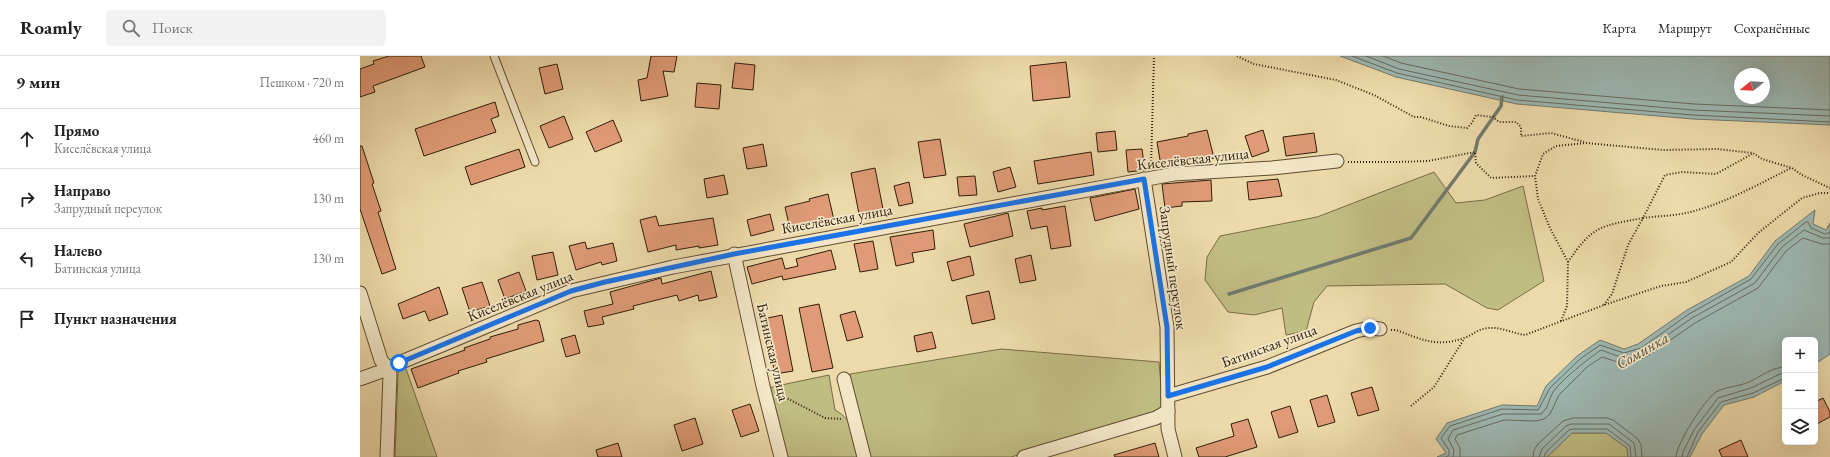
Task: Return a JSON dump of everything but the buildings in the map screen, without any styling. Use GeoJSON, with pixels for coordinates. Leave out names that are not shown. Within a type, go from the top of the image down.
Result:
{"type":"FeatureCollection","features":[{"type":"Feature","properties":{"kind":"street","name":"Киселёвская улица"},"geometry":{"type":"LineString","coordinates":[[360,379],[388,369],[399,363],[571,291],[605,282],[734,254],[1147,176],[1272,168],[1337,161]]}},
{"type":"Feature","properties":{"kind":"street","name":"Запрудный переулок"},"geometry":{"type":"LineString","coordinates":[[1147,176],[1167,327],[1168,429],[1175,457]]}},
{"type":"Feature","properties":{"kind":"street","name":"Батинская улица"},"geometry":{"type":"LineString","coordinates":[[734,254],[763,386],[781,457]]}},
{"type":"Feature","properties":{"kind":"street"},"geometry":{"type":"LineString","coordinates":[[360,293],[381,360],[388,369],[390,375],[388,457]]}},
{"type":"Feature","properties":{"kind":"street","name":"Батинская улица"},"geometry":{"type":"LineString","coordinates":[[1168,396],[1267,367],[1356,331],[1370,328],[1380,329]]}},
{"type":"Feature","properties":{"kind":"street"},"geometry":{"type":"LineString","coordinates":[[844,379],[853,419],[864,457]]}},
{"type":"Feature","properties":{"kind":"street"},"geometry":{"type":"LineString","coordinates":[[1024,457],[1156,418],[1168,411]]}},
{"type":"Feature","properties":{"kind":"lane"},"geometry":{"type":"LineString","coordinates":[[494,56],[535,162]]}},
{"type":"Feature","properties":{"kind":"path"},"geometry":{"type":"LineString","coordinates":[[1147,176],[1154,56]]}},
{"type":"Feature","properties":{"kind":"path"},"geometry":{"type":"LineString","coordinates":[[1238,56],[1254,64],[1336,80],[1374,95],[1414,117],[1421,117],[1449,126],[1467,128],[1472,123],[1476,115],[1493,117],[1498,122],[1516,122],[1521,127],[1521,136],[1551,134],[1586,143],[1663,150],[1717,149],[1752,153],[1762,159],[1792,168],[1802,175],[1830,188]]}},
{"type":"Feature","properties":{"kind":"path"},"geometry":{"type":"LineString","coordinates":[[1568,262],[1550,228],[1538,199],[1535,176],[1543,154],[1556,146],[1586,143]]}},
{"type":"Feature","properties":{"kind":"path"},"geometry":{"type":"LineString","coordinates":[[1337,161],[1428,161],[1475,152],[1476,163],[1491,178],[1535,176]]}},
{"type":"Feature","properties":{"kind":"path"},"geometry":{"type":"LineString","coordinates":[[1604,305],[1612,294],[1628,245],[1665,175],[1682,172],[1716,174],[1752,153]]}},
{"type":"Feature","properties":{"kind":"path"},"geometry":{"type":"LineString","coordinates":[[1561,321],[1566,306],[1568,262],[1578,246],[1590,233],[1606,225],[1643,218],[1686,213],[1719,202],[1792,168]]}},
{"type":"Feature","properties":{"kind":"path"},"geometry":{"type":"LineString","coordinates":[[1380,329],[1396,330],[1428,342],[1442,344],[1464,338],[1484,329],[1503,328],[1512,333],[1525,335],[1604,305],[1661,286],[1686,282],[1731,262],[1758,233],[1802,198],[1820,193],[1830,193]]}},
{"type":"Feature","properties":{"kind":"path"},"geometry":{"type":"LineString","coordinates":[[1411,406],[1434,387],[1464,338]]}},
{"type":"Feature","properties":{"kind":"path"},"geometry":{"type":"LineString","coordinates":[[763,386],[824,418],[853,419]]}},
{"type":"Feature","properties":{"kind":"shaded area"},"geometry":{"type":"Polygon","coordinates":[[[1434,172],[1456,203],[1485,200],[1523,186],[1544,281],[1498,310],[1487,308],[1445,284],[1327,286],[1314,302],[1306,331],[1286,335],[1282,308],[1254,315],[1228,312],[1205,280],[1207,257],[1220,236],[1317,217],[1434,172]]]}},
{"type":"Feature","properties":{"kind":"shaded area"},"geometry":{"type":"Polygon","coordinates":[[[1001,349],[1159,362],[1163,410],[1155,416],[1011,457],[867,457],[855,411],[850,374],[1001,349]]]}},
{"type":"Feature","properties":{"kind":"shaded area"},"geometry":{"type":"Polygon","coordinates":[[[405,366],[437,457],[395,457],[398,373],[405,366]]]}},
{"type":"Feature","properties":{"kind":"shaded area"},"geometry":{"type":"Polygon","coordinates":[[[829,375],[835,410],[842,414],[850,424],[861,457],[783,457],[767,392],[772,387],[829,375]]]}},
{"type":"Feature","properties":{"kind":"shaded area"},"geometry":{"type":"Polygon","coordinates":[[[1572,433],[1606,433],[1627,448],[1628,457],[1547,457],[1572,433]]]}},
{"type":"Feature","properties":{"kind":"water"},"geometry":{"type":"Polygon","coordinates":[[[1340,56],[1830,56],[1830,125],[1693,119],[1517,104],[1396,77],[1340,56]]]}},
{"type":"Feature","properties":{"kind":"water","name":"Соминка"},"geometry":{"type":"Polygon","coordinates":[[[1815,210],[1813,224],[1826,230],[1830,223],[1830,354],[1818,362],[1818,337],[1782,337],[1782,383],[1754,397],[1724,405],[1702,434],[1690,457],[1628,457],[1627,448],[1606,433],[1572,433],[1547,457],[1437,457],[1446,453],[1436,439],[1447,423],[1502,405],[1537,406],[1546,386],[1577,356],[1600,340],[1624,349],[1638,344],[1687,310],[1749,276],[1775,241],[1815,210]]]}},
{"type":"Feature","properties":{"kind":"waterway"},"geometry":{"type":"LineString","coordinates":[[1229,294],[1411,238],[1475,152],[1478,139],[1501,106],[1502,97]]}},
{"type":"Feature","properties":{"kind":"route"},"geometry":{"type":"LineString","coordinates":[[399,363],[571,291],[605,282],[734,254],[1144,179],[1167,327],[1168,396],[1267,367],[1356,331],[1370,328]]}}]}
